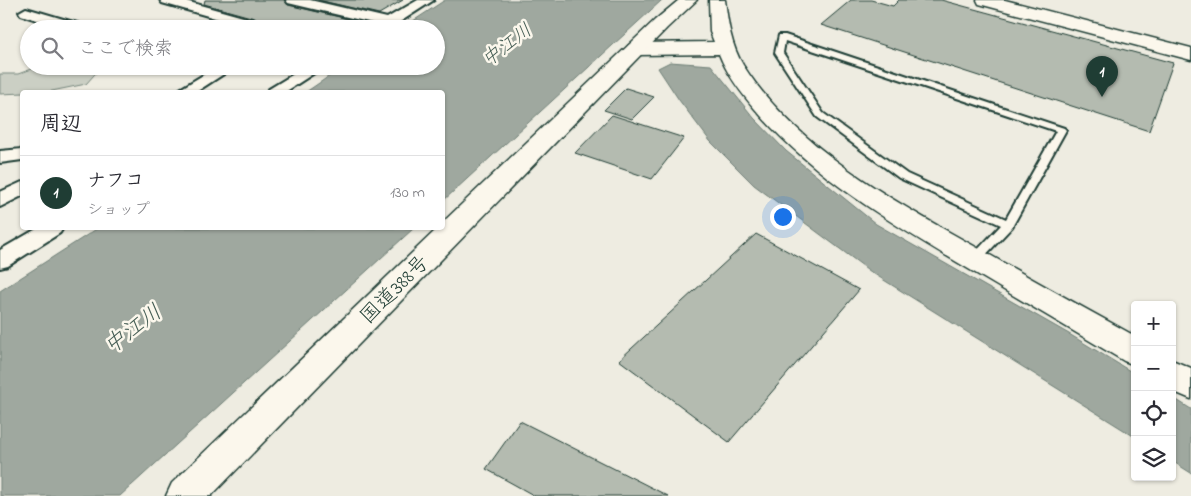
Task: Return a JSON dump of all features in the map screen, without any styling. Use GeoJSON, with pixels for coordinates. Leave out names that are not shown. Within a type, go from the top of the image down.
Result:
{"type":"FeatureCollection","features":[{"type":"Feature","properties":{"kind":"main road","name":"国道388号"},"geometry":{"type":"LineString","coordinates":[[185,496],[636,49],[689,0]]}},
{"type":"Feature","properties":{"kind":"main road"},"geometry":{"type":"LineString","coordinates":[[717,0],[718,28],[741,78],[765,108],[817,157],[875,200],[1131,350]]}},
{"type":"Feature","properties":{"kind":"main road"},"geometry":{"type":"LineString","coordinates":[[985,0],[1191,54]]}},
{"type":"Feature","properties":{"kind":"main road"},"geometry":{"type":"LineString","coordinates":[[636,49],[726,48]]}},
{"type":"Feature","properties":{"kind":"main road"},"geometry":{"type":"LineString","coordinates":[[1176,376],[1191,385]]}},
{"type":"Feature","properties":{"kind":"street"},"geometry":{"type":"LineString","coordinates":[[167,0],[237,20]]}},
{"type":"Feature","properties":{"kind":"street"},"geometry":{"type":"LineString","coordinates":[[293,0],[363,20]]}},
{"type":"Feature","properties":{"kind":"street"},"geometry":{"type":"LineString","coordinates":[[394,20],[426,0]]}},
{"type":"Feature","properties":{"kind":"street"},"geometry":{"type":"LineString","coordinates":[[26,12],[52,20]]}},
{"type":"Feature","properties":{"kind":"street"},"geometry":{"type":"LineString","coordinates":[[189,90],[214,75]]}},
{"type":"Feature","properties":{"kind":"street"},"geometry":{"type":"LineString","coordinates":[[278,90],[303,75]]}},
{"type":"Feature","properties":{"kind":"street"},"geometry":{"type":"LineString","coordinates":[[0,157],[20,155]]}},
{"type":"Feature","properties":{"kind":"street"},"geometry":{"type":"LineString","coordinates":[[0,200],[20,189]]}},
{"type":"Feature","properties":{"kind":"street"},"geometry":{"type":"LineString","coordinates":[[0,260],[50,230]]}},
{"type":"Feature","properties":{"kind":"lane"},"geometry":{"type":"LineString","coordinates":[[975,258],[1008,224],[1060,130],[782,37],[779,53],[820,115],[903,176],[1008,224]]}},
{"type":"Feature","properties":{"kind":"shaded area"},"geometry":{"type":"Polygon","coordinates":[[[0,74],[94,75],[86,84],[57,90],[20,90],[20,93],[0,94],[0,74]]]}},
{"type":"Feature","properties":{"kind":"water","name":"中江川"},"geometry":{"type":"Polygon","coordinates":[[[445,0],[662,0],[445,199],[445,90],[309,90],[331,75],[445,75],[445,20],[415,20],[445,0]]]}},
{"type":"Feature","properties":{"kind":"water"},"geometry":{"type":"Polygon","coordinates":[[[670,62],[711,65],[754,118],[786,151],[876,224],[1131,372],[1131,434],[871,272],[754,185],[710,141],[658,68],[670,62]]]}},
{"type":"Feature","properties":{"kind":"water","name":"中江川"},"geometry":{"type":"Polygon","coordinates":[[[95,230],[412,230],[120,496],[0,496],[0,291],[95,230]]]}},
{"type":"Feature","properties":{"kind":"water"},"geometry":{"type":"Polygon","coordinates":[[[1176,400],[1191,409],[1191,473],[1176,464],[1176,400]]]}},
{"type":"Feature","properties":{"kind":"building"},"geometry":{"type":"Polygon","coordinates":[[[205,0],[284,0],[288,5],[352,20],[262,20],[204,4],[205,0]]]}},
{"type":"Feature","properties":{"kind":"building"},"geometry":{"type":"Polygon","coordinates":[[[318,0],[403,0],[379,14],[318,0]]]}},
{"type":"Feature","properties":{"kind":"building"},"geometry":{"type":"Polygon","coordinates":[[[851,0],[871,0],[893,6],[899,0],[941,0],[1173,63],[1149,131],[821,25],[851,0]]]}},
{"type":"Feature","properties":{"kind":"building"},"geometry":{"type":"Polygon","coordinates":[[[626,88],[654,97],[632,119],[604,110],[626,88]]]}},
{"type":"Feature","properties":{"kind":"building"},"geometry":{"type":"Polygon","coordinates":[[[612,115],[684,138],[652,179],[575,153],[612,115]]]}},
{"type":"Feature","properties":{"kind":"building"},"geometry":{"type":"Polygon","coordinates":[[[756,234],[859,290],[729,442],[619,360],[756,234]]]}},
{"type":"Feature","properties":{"kind":"building"},"geometry":{"type":"Polygon","coordinates":[[[520,421],[668,496],[535,496],[486,469],[520,421]]]}},
{"type":"Feature","properties":{"kind":"place","name":"ナフコ"},"geometry":{"type":"Point","coordinates":[1102,97]}}]}
